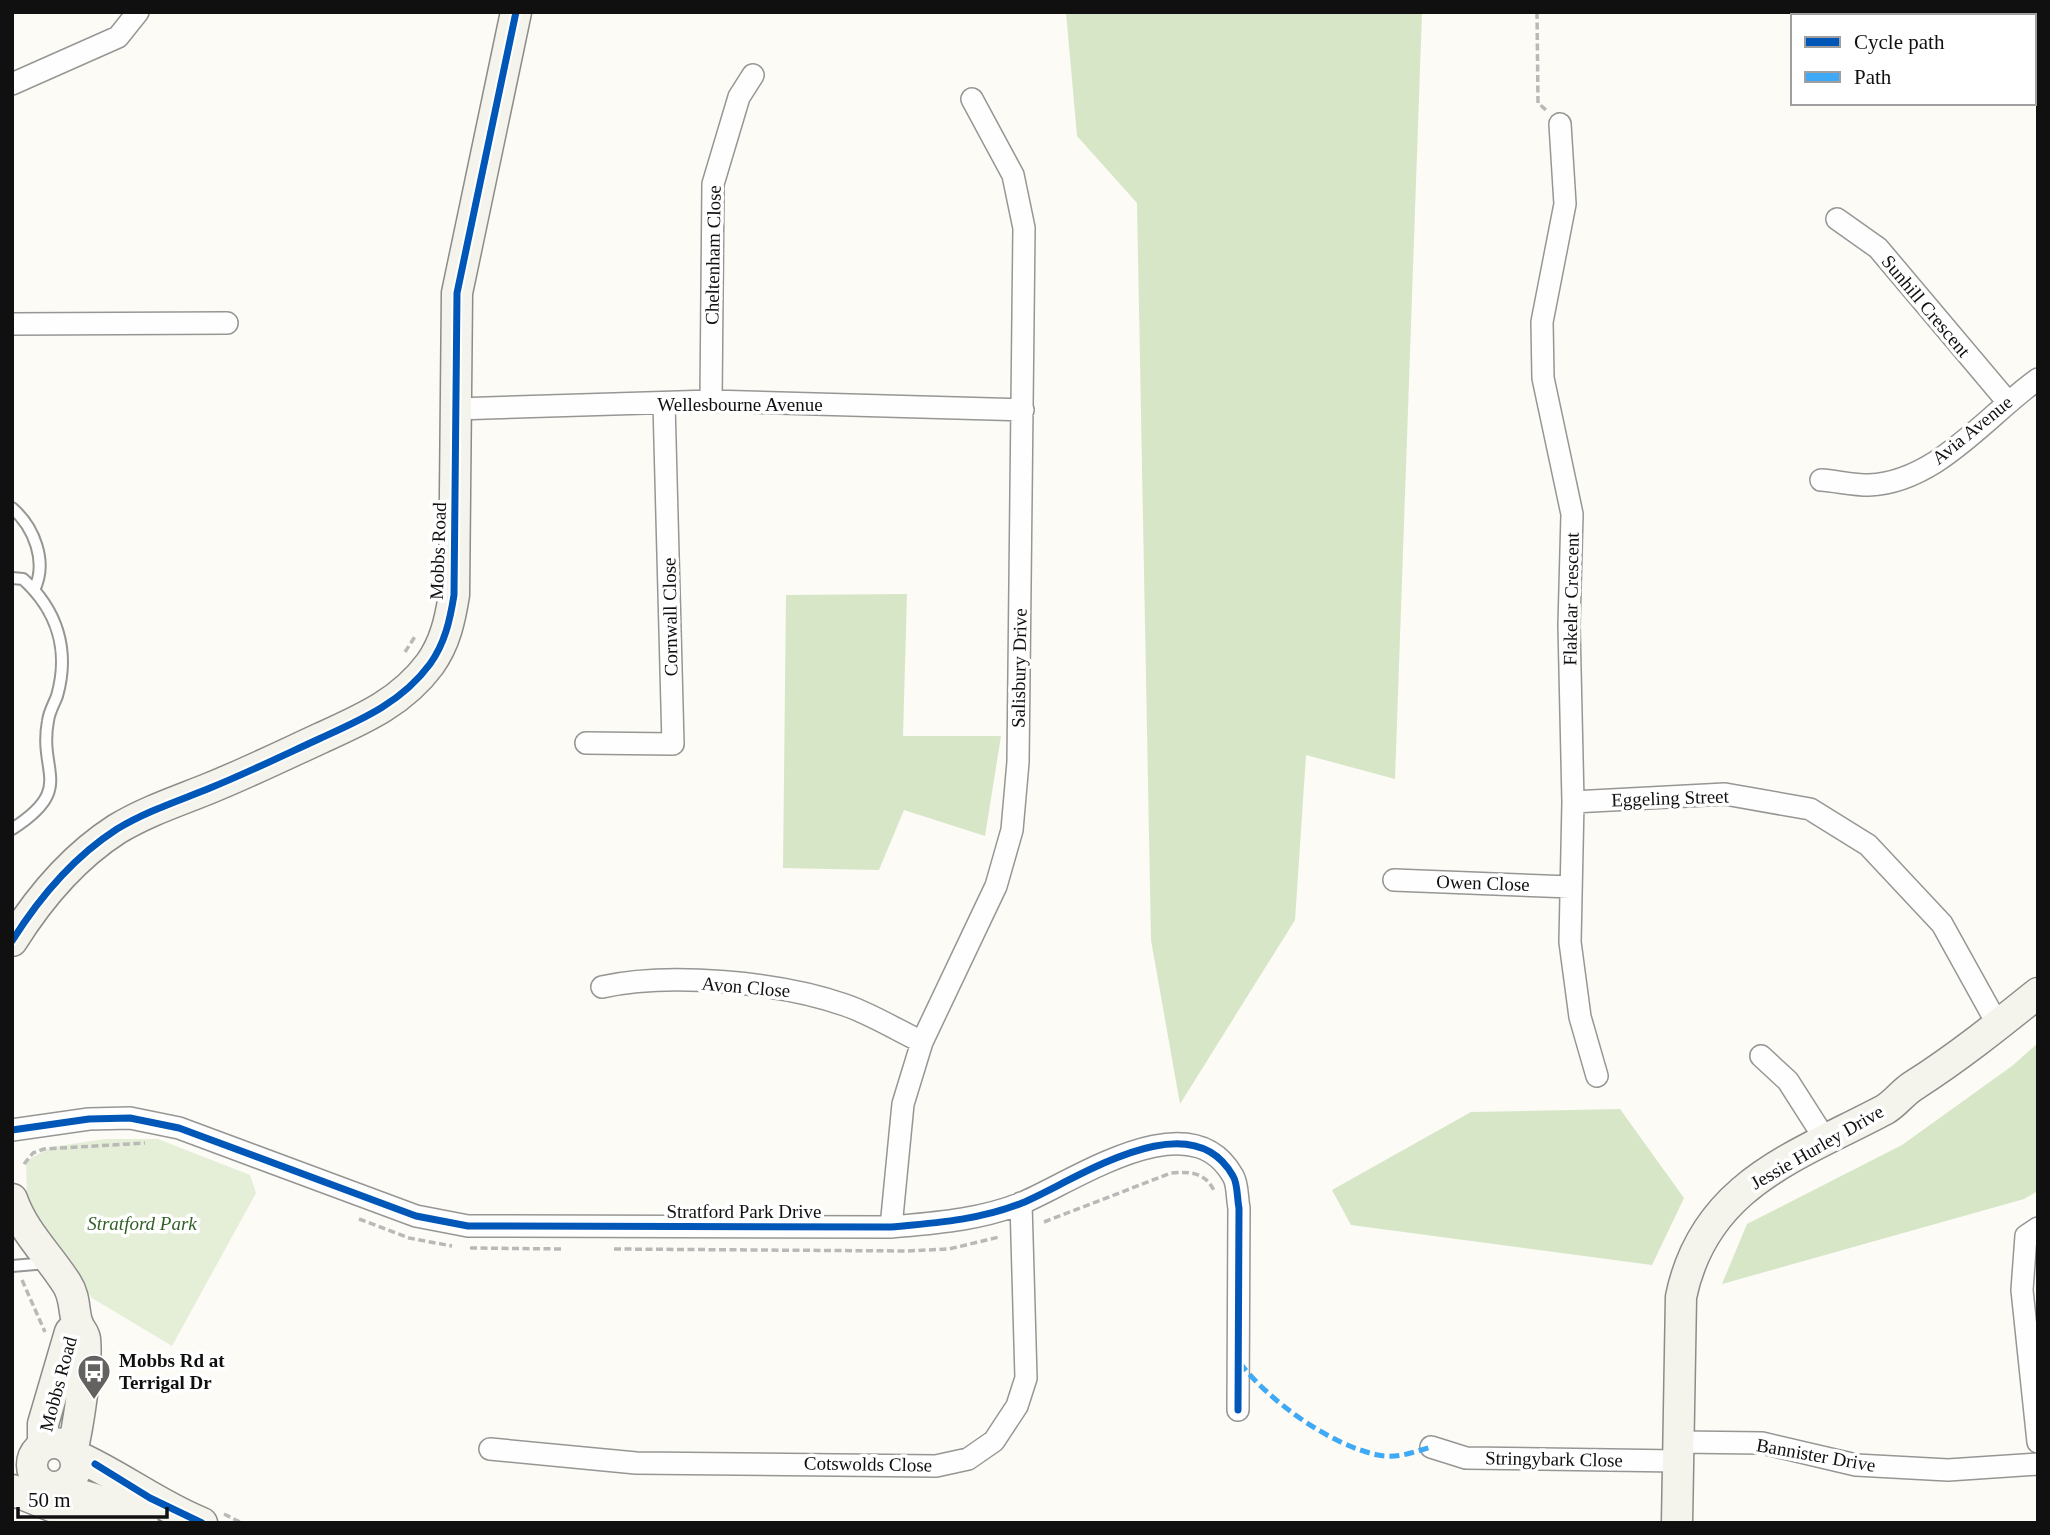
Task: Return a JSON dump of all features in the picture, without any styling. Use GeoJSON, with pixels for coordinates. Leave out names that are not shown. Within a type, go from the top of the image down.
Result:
{"type":"FeatureCollection","features":[{"type":"Feature","properties":{"kind":"street"},"geometry":{"type":"LineString","coordinates":[[12,84],[118,37],[138,12]]}},
{"type":"Feature","properties":{"kind":"street","name":"Mobbs Road"},"geometry":{"type":"LineString","coordinates":[[12,941],[44,896],[69,869],[116,830],[178,799],[208,789],[364,718],[394,701],[415,682],[442,643],[454,594],[456,312],[460,273],[516,12]]}},
{"type":"Feature","properties":{"kind":"street","name":"Cheltenham Close"},"geometry":{"type":"LineString","coordinates":[[711,401],[713,184],[739,97],[753,75]]}},
{"type":"Feature","properties":{"kind":"street","name":"Salisbury Drive"},"geometry":{"type":"LineString","coordinates":[[891,1227],[903,1104],[922,1042],[996,886],[1012,830],[1018,762],[1024,228],[1013,175],[972,99]]}},
{"type":"Feature","properties":{"kind":"street","name":"Flakelar Crescent"},"geometry":{"type":"LineString","coordinates":[[1560,124],[1564,204],[1542,323],[1543,377],[1572,514],[1569,625],[1573,802],[1570,942],[1578,1005],[1597,1076]]}},
{"type":"Feature","properties":{"kind":"street","name":"Sunhill Crescent"},"geometry":{"type":"LineString","coordinates":[[1837,219],[1878,248],[2007,401]]}},
{"type":"Feature","properties":{"kind":"street"},"geometry":{"type":"LineString","coordinates":[[12,324],[228,323]]}},
{"type":"Feature","properties":{"kind":"street","name":"Avia Avenue"},"geometry":{"type":"LineString","coordinates":[[1821,480],[1868,485],[1909,477],[1957,445],[2007,401],[2038,379]]}},
{"type":"Feature","properties":{"kind":"street","name":"Wellesbourne Avenue"},"geometry":{"type":"LineString","coordinates":[[456,409],[711,401],[1023,410]]}},
{"type":"Feature","properties":{"kind":"street","name":"Cornwall Close"},"geometry":{"type":"LineString","coordinates":[[586,743],[673,744],[664,403]]}},
{"type":"Feature","properties":{"kind":"street","name":"Eggeling Street"},"geometry":{"type":"LineString","coordinates":[[1573,802],[1725,794],[1810,809],[1868,845],[1942,924],[1998,1025]]}},
{"type":"Feature","properties":{"kind":"street","name":"Owen Close"},"geometry":{"type":"LineString","coordinates":[[1394,880],[1571,887]]}},
{"type":"Feature","properties":{"kind":"street","name":"Avon Close"},"geometry":{"type":"LineString","coordinates":[[602,987],[628,981],[773,987],[848,1006],[922,1042]]}},
{"type":"Feature","properties":{"kind":"street","name":"Jessie Hurley Drive"},"geometry":{"type":"LineString","coordinates":[[1677,1523],[1681,1297],[1698,1244],[1725,1206],[1757,1178],[1825,1139],[1885,1110],[2038,993]]}},
{"type":"Feature","properties":{"kind":"street"},"geometry":{"type":"LineString","coordinates":[[1761,1056],[1788,1081],[1825,1139]]}},
{"type":"Feature","properties":{"kind":"street","name":"Stratford Park Drive"},"geometry":{"type":"LineString","coordinates":[[12,1130],[89,1119],[130,1118],[179,1128],[416,1216],[468,1226],[891,1227],[957,1221],[1021,1203],[1111,1158],[1166,1145],[1191,1146],[1215,1155],[1234,1177],[1237,1198],[1238,1410]]}},
{"type":"Feature","properties":{"kind":"street","name":"Cotswolds Close"},"geometry":{"type":"LineString","coordinates":[[490,1449],[636,1463],[936,1466],[968,1459],[994,1441],[1017,1406],[1026,1378],[1021,1203]]}},
{"type":"Feature","properties":{"kind":"street","name":"Mobbs Road"},"geometry":{"type":"LineString","coordinates":[[14,1210],[74,1297],[78,1324],[85,1341],[80,1450],[76,1467],[71,1479],[29,1484],[32,1446],[43,1424],[70,1332],[78,1324]]}},
{"type":"Feature","properties":{"kind":"street"},"geometry":{"type":"LineString","coordinates":[[2038,1228],[2026,1236],[2022,1290],[2038,1442]]}},
{"type":"Feature","properties":{"kind":"street"},"geometry":{"type":"LineString","coordinates":[[32,1446],[59,1443],[80,1450],[150,1498],[202,1523]]}},
{"type":"Feature","properties":{"kind":"street","name":"Bannister Drive"},"geometry":{"type":"LineString","coordinates":[[1678,1452],[1762,1443],[1856,1465],[1948,1470],[2038,1464]]}},
{"type":"Feature","properties":{"kind":"street","name":"Stringybark Close"},"geometry":{"type":"LineString","coordinates":[[1431,1447],[1466,1458],[1678,1452]]}},
{"type":"Feature","properties":{"kind":"street"},"geometry":{"type":"LineString","coordinates":[[29,1484],[93,1523]]}},
{"type":"Feature","properties":{"kind":"street"},"geometry":{"type":"LineString","coordinates":[[29,1484],[94,1499],[143,1523]]}},
{"type":"Feature","properties":{"kind":"lane"},"geometry":{"type":"LineString","coordinates":[[12,508],[31,530],[38,553],[41,569],[34,590]]}},
{"type":"Feature","properties":{"kind":"lane"},"geometry":{"type":"LineString","coordinates":[[12,578],[23,579],[55,621],[62,664],[57,695],[47,721],[50,786],[36,811],[12,829]]}},
{"type":"Feature","properties":{"kind":"lane"},"geometry":{"type":"LineString","coordinates":[[12,1266],[49,1262]]}},
{"type":"Feature","properties":{"kind":"path"},"geometry":{"type":"LineString","coordinates":[[1537,12],[1538,103],[1560,124]]}},
{"type":"Feature","properties":{"kind":"path"},"geometry":{"type":"LineString","coordinates":[[398,661],[419,629]]}},
{"type":"Feature","properties":{"kind":"path"},"geometry":{"type":"LineString","coordinates":[[1044,1222],[1171,1173],[1189,1172],[1203,1176],[1213,1187],[1218,1203],[1237,1198]]}},
{"type":"Feature","properties":{"kind":"green space"},"geometry":{"type":"Polygon","coordinates":[[[1066,12],[1422,12],[1395,779],[1306,755],[1295,920],[1180,1104],[1151,940],[1137,203],[1077,136],[1066,12]]]}},
{"type":"Feature","properties":{"kind":"green space"},"geometry":{"type":"Polygon","coordinates":[[[907,594],[903,736],[1001,736],[985,836],[904,810],[879,870],[783,868],[786,595],[907,594]]]}},
{"type":"Feature","properties":{"kind":"green space"},"geometry":{"type":"Polygon","coordinates":[[[2038,1043],[2038,1191],[2024,1199],[1722,1284],[1747,1224],[1902,1145],[2012,1066],[2038,1043]]]}},
{"type":"Feature","properties":{"kind":"green space"},"geometry":{"type":"Polygon","coordinates":[[[1620,1109],[1684,1198],[1652,1265],[1351,1225],[1332,1190],[1471,1112],[1620,1109]]]}},
{"type":"Feature","properties":{"kind":"green space","name":"Stratford Park"},"geometry":{"type":"Polygon","coordinates":[[[105,1139],[158,1139],[250,1175],[256,1193],[172,1346],[92,1298],[27,1201],[26,1161],[51,1147],[105,1139]]]}},
{"type":"Feature","properties":{"kind":"marked path"},"geometry":{"type":"LineString","coordinates":[[1240,1363],[1284,1406],[1340,1442],[1385,1456],[1431,1447]]}},
{"type":"Feature","properties":{"kind":"cycle path"},"geometry":{"type":"LineString","coordinates":[[12,941],[34,909],[72,865],[117,829],[367,716],[407,689],[430,664],[440,648],[454,595],[457,293],[516,12]]}},
{"type":"Feature","properties":{"kind":"cycle path"},"geometry":{"type":"LineString","coordinates":[[12,1130],[89,1119],[130,1118],[179,1128],[416,1216],[468,1226],[891,1227],[941,1222],[1006,1209],[1131,1152],[1161,1145],[1189,1145],[1214,1154],[1233,1176],[1237,1187],[1238,1410]]}},
{"type":"Feature","properties":{"kind":"cycle path"},"geometry":{"type":"LineString","coordinates":[[95,1464],[150,1498],[202,1523]]}},
{"type":"Feature","properties":{"kind":"place","name":"Mobbs Rd at Terrigal Dr"},"geometry":{"type":"Point","coordinates":[94,1401]}}]}
